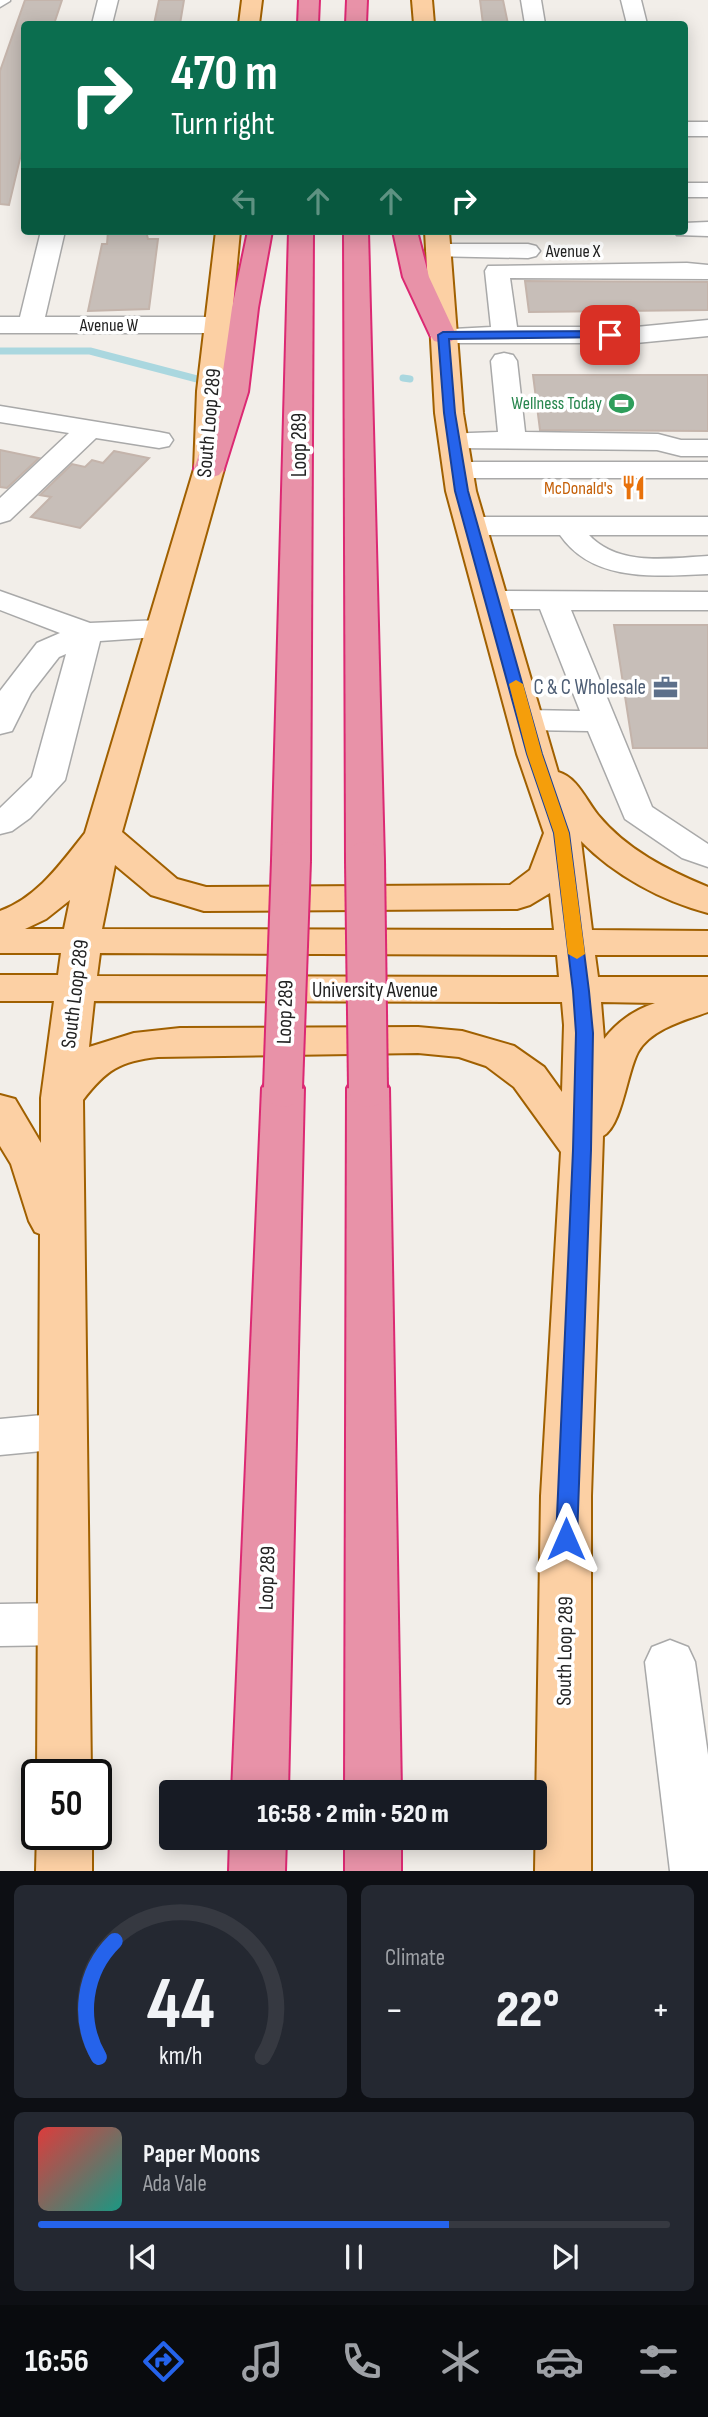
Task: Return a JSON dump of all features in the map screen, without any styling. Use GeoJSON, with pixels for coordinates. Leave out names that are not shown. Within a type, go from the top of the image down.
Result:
{"type":"FeatureCollection","features":[{"type":"Feature","properties":{"kind":"highway"},"geometry":{"type":"LineString","coordinates":[[308,21],[309,0]]}},
{"type":"Feature","properties":{"kind":"highway"},"geometry":{"type":"LineString","coordinates":[[356,21],[357,0]]}},
{"type":"Feature","properties":{"kind":"highway"},"geometry":{"type":"LineString","coordinates":[[209,469],[234,392],[245,308],[259,235]]}},
{"type":"Feature","properties":{"kind":"highway","name":"Loop 289"},"geometry":{"type":"LineString","coordinates":[[260,1780],[291,861],[299,498],[301,235]]}},
{"type":"Feature","properties":{"kind":"highway"},"geometry":{"type":"LineString","coordinates":[[356,235],[368,1088],[373,1780]]}},
{"type":"Feature","properties":{"kind":"highway"},"geometry":{"type":"LineString","coordinates":[[257,1871],[258,1850]]}},
{"type":"Feature","properties":{"kind":"highway"},"geometry":{"type":"LineString","coordinates":[[373,1850],[373,1871]]}},
{"type":"Feature","properties":{"kind":"main road"},"geometry":{"type":"LineString","coordinates":[[250,21],[252,0]]}},
{"type":"Feature","properties":{"kind":"main road"},"geometry":{"type":"LineString","coordinates":[[422,0],[424,21]]}},
{"type":"Feature","properties":{"kind":"main road","name":"South Loop 289"},"geometry":{"type":"LineString","coordinates":[[64,1759],[62,1098],[82,940],[103,834],[209,469],[211,391],[228,235]]}},
{"type":"Feature","properties":{"kind":"main road","name":"South Loop 289"},"geometry":{"type":"LineString","coordinates":[[426,238],[443,335],[456,455],[471,526],[531,737],[562,833],[581,991],[584,1033],[582,1150],[566,1496],[563,1871]]}},
{"type":"Feature","properties":{"kind":"main road"},"geometry":{"type":"LineString","coordinates":[[531,737],[600,839],[634,865],[674,887],[708,901]]}},
{"type":"Feature","properties":{"kind":"main road"},"geometry":{"type":"LineString","coordinates":[[0,924],[17,920],[40,908],[64,884],[103,834],[163,887],[204,899],[360,899],[517,897],[532,890],[548,876],[562,833]]}},
{"type":"Feature","properties":{"kind":"main road"},"geometry":{"type":"LineString","coordinates":[[0,941],[708,943]]}},
{"type":"Feature","properties":{"kind":"main road","name":"University Avenue"},"geometry":{"type":"LineString","coordinates":[[0,988],[708,990]]}},
{"type":"Feature","properties":{"kind":"main road"},"geometry":{"type":"LineString","coordinates":[[582,1150],[620,1046],[634,1031],[655,1017],[708,998]]}},
{"type":"Feature","properties":{"kind":"main road"},"geometry":{"type":"LineString","coordinates":[[62,1098],[92,1063],[118,1051],[145,1046],[194,1041],[418,1040],[463,1044],[500,1056],[529,1077],[582,1150]]}},
{"type":"Feature","properties":{"kind":"main road"},"geometry":{"type":"LineString","coordinates":[[0,1109],[32,1164],[62,1252]]}},
{"type":"Feature","properties":{"kind":"main road"},"geometry":{"type":"LineString","coordinates":[[64,1850],[64,1871]]}},
{"type":"Feature","properties":{"kind":"street"},"geometry":{"type":"LineString","coordinates":[[103,21],[108,0]]}},
{"type":"Feature","properties":{"kind":"street"},"geometry":{"type":"LineString","coordinates":[[531,0],[535,21]]}},
{"type":"Feature","properties":{"kind":"street"},"geometry":{"type":"LineString","coordinates":[[631,0],[636,21]]}},
{"type":"Feature","properties":{"kind":"street"},"geometry":{"type":"LineString","coordinates":[[688,129],[708,129]]}},
{"type":"Feature","properties":{"kind":"street"},"geometry":{"type":"LineString","coordinates":[[688,175],[708,175]]}},
{"type":"Feature","properties":{"kind":"street"},"geometry":{"type":"LineString","coordinates":[[688,190],[708,190]]}},
{"type":"Feature","properties":{"kind":"street"},"geometry":{"type":"LineString","coordinates":[[426,238],[506,251],[692,251],[708,229]]}},
{"type":"Feature","properties":{"kind":"street"},"geometry":{"type":"LineString","coordinates":[[31,324],[52,235]]}},
{"type":"Feature","properties":{"kind":"street"},"geometry":{"type":"LineString","coordinates":[[506,251],[497,271],[512,440]]}},
{"type":"Feature","properties":{"kind":"street","name":"Avenue W"},"geometry":{"type":"LineString","coordinates":[[0,325],[218,325]]}},
{"type":"Feature","properties":{"kind":"street"},"geometry":{"type":"LineString","coordinates":[[443,335],[505,348],[708,328]]}},
{"type":"Feature","properties":{"kind":"street"},"geometry":{"type":"LineString","coordinates":[[0,414],[159,440]]}},
{"type":"Feature","properties":{"kind":"street"},"geometry":{"type":"LineString","coordinates":[[0,514],[91,428]]}},
{"type":"Feature","properties":{"kind":"street"},"geometry":{"type":"LineString","coordinates":[[456,455],[512,440],[658,442],[681,448],[708,448]]}},
{"type":"Feature","properties":{"kind":"street"},"geometry":{"type":"LineString","coordinates":[[456,455],[564,477],[708,479]]}},
{"type":"Feature","properties":{"kind":"street"},"geometry":{"type":"LineString","coordinates":[[536,471],[708,470]]}},
{"type":"Feature","properties":{"kind":"street"},"geometry":{"type":"LineString","coordinates":[[471,526],[695,527],[708,511]]}},
{"type":"Feature","properties":{"kind":"street"},"geometry":{"type":"LineString","coordinates":[[554,525],[584,547],[613,562],[656,567],[708,565]]}},
{"type":"Feature","properties":{"kind":"street"},"geometry":{"type":"LineString","coordinates":[[0,600],[88,632]]}},
{"type":"Feature","properties":{"kind":"street"},"geometry":{"type":"LineString","coordinates":[[492,600],[708,601]]}},
{"type":"Feature","properties":{"kind":"street"},"geometry":{"type":"LineString","coordinates":[[552,600],[637,812],[703,853]]}},
{"type":"Feature","properties":{"kind":"street"},"geometry":{"type":"LineString","coordinates":[[0,724],[16,691],[48,650],[88,632],[161,629]]}},
{"type":"Feature","properties":{"kind":"street"},"geometry":{"type":"LineString","coordinates":[[0,824],[18,811],[48,780],[88,632]]}},
{"type":"Feature","properties":{"kind":"street"},"geometry":{"type":"LineString","coordinates":[[531,737],[601,720]]}},
{"type":"Feature","properties":{"kind":"street"},"geometry":{"type":"LineString","coordinates":[[0,1437],[62,1431]]}},
{"type":"Feature","properties":{"kind":"street"},"geometry":{"type":"LineString","coordinates":[[0,1625],[63,1624]]}},
{"type":"Feature","properties":{"kind":"street"},"geometry":{"type":"LineString","coordinates":[[670,1662],[697,1871]]}},
{"type":"Feature","properties":{"kind":"lane"},"geometry":{"type":"LineString","coordinates":[[536,471],[554,525]]}},
{"type":"Feature","properties":{"kind":"building"},"geometry":{"type":"Polygon","coordinates":[[[25,0],[62,0],[55,21],[21,21],[21,155],[9,205],[0,204],[0,71],[25,0]]]}},
{"type":"Feature","properties":{"kind":"building"},"geometry":{"type":"Polygon","coordinates":[[[159,0],[184,0],[180,21],[155,21],[159,0]]]}},
{"type":"Feature","properties":{"kind":"building"},"geometry":{"type":"Polygon","coordinates":[[[480,0],[503,0],[507,21],[483,21],[480,0]]]}},
{"type":"Feature","properties":{"kind":"building"},"geometry":{"type":"Polygon","coordinates":[[[108,235],[147,235],[148,239],[158,239],[149,309],[88,311],[102,244],[107,244],[108,235]]]}},
{"type":"Feature","properties":{"kind":"building"},"geometry":{"type":"Polygon","coordinates":[[[525,281],[708,282],[708,310],[529,312],[525,281]]]}},
{"type":"Feature","properties":{"kind":"building","name":"Wellness Today"},"geometry":{"type":"Polygon","coordinates":[[[533,375],[708,375],[708,431],[540,430],[533,375]]]}},
{"type":"Feature","properties":{"kind":"building"},"geometry":{"type":"Polygon","coordinates":[[[0,450],[39,458],[7,488],[0,487],[0,450]]]}},
{"type":"Feature","properties":{"kind":"building"},"geometry":{"type":"Polygon","coordinates":[[[114,451],[149,458],[80,528],[31,517],[51,497],[40,495],[72,464],[85,467],[92,460],[103,463],[114,451]]]}},
{"type":"Feature","properties":{"kind":"building","name":"C & C Wholesale"},"geometry":{"type":"Polygon","coordinates":[[[614,625],[708,625],[708,748],[633,748],[614,625]]]}},
{"type":"Feature","properties":{"kind":"waterway"},"geometry":{"type":"LineString","coordinates":[[0,351],[90,351],[197,379]]}},
{"type":"Feature","properties":{"kind":"waterway"},"geometry":{"type":"LineString","coordinates":[[403,378],[410,379]]}},
{"type":"Feature","properties":{"kind":"slow traffic"},"geometry":{"type":"LineString","coordinates":[[516,684],[534,754],[562,833],[577,954]]}},
{"type":"Feature","properties":{"kind":"place","name":"Wellness Today"},"geometry":{"type":"Point","coordinates":[622,403]}},
{"type":"Feature","properties":{"kind":"place","name":"McDonald's"},"geometry":{"type":"Point","coordinates":[633,488]}},
{"type":"Feature","properties":{"kind":"place","name":"C & C Wholesale"},"geometry":{"type":"Point","coordinates":[666,687]}},
{"type":"Feature","properties":{"kind":"route"},"geometry":{"type":"LineString","coordinates":[[566,1539],[582,1150],[584,1033],[581,991],[562,833],[534,754],[527,720],[461,491],[449,413],[443,335],[610,335]]}}]}
